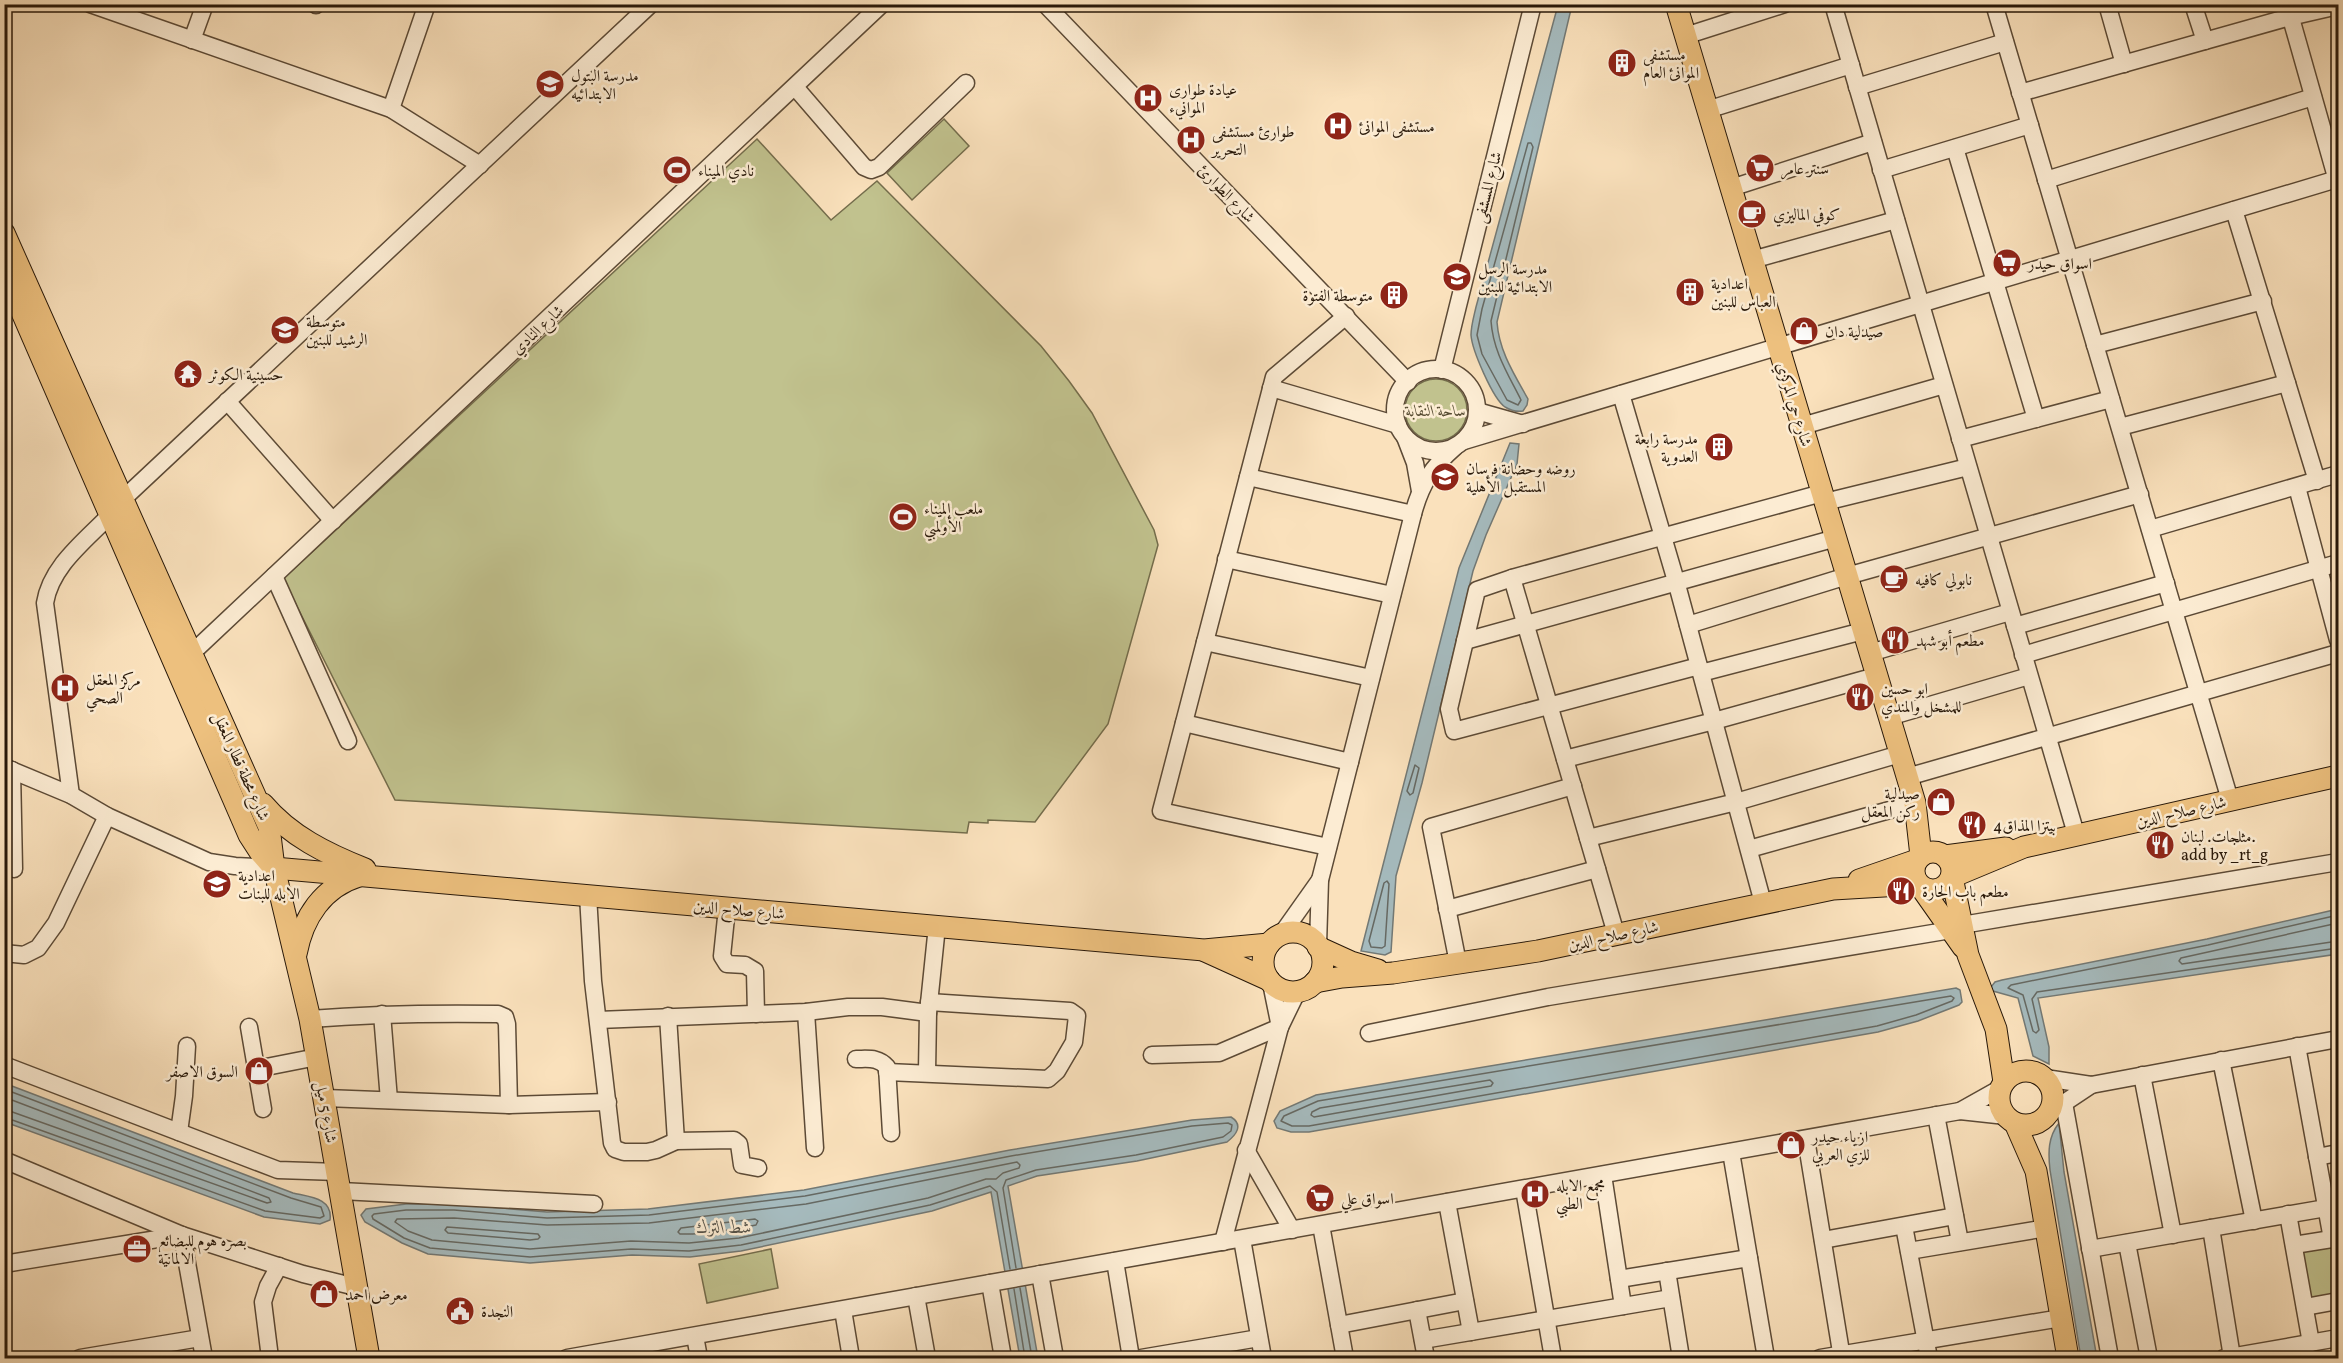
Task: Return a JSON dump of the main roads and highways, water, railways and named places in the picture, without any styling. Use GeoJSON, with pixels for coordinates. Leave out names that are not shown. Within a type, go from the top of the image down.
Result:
{"type":"FeatureCollection","features":[{"type":"Feature","properties":{"kind":"main road","name":"شارع حي المركزي"},"geometry":{"type":"LineString","coordinates":[[1676,4],[1930,856]]}},
{"type":"Feature","properties":{"kind":"main road","name":"شارع محطة قطار المعقل"},"geometry":{"type":"LineString","coordinates":[[4,233],[249,835],[273,868]]}},
{"type":"Feature","properties":{"kind":"main road","name":"شارع محطة قطار المعقل"},"geometry":{"type":"LineString","coordinates":[[4,271],[116,507],[192,653],[269,827],[273,868]]}},
{"type":"Feature","properties":{"kind":"main road","name":"شارع صلاح الدين"},"geometry":{"type":"LineString","coordinates":[[1306,987],[1342,977],[1393,973],[1538,951],[1877,880],[1930,856],[1975,858],[2338,776]]}},
{"type":"Feature","properties":{"kind":"main road"},"geometry":{"type":"LineString","coordinates":[[255,795],[279,821],[302,838],[337,857],[388,877]]}},
{"type":"Feature","properties":{"kind":"main road"},"geometry":{"type":"LineString","coordinates":[[1919,814],[1943,843],[1975,858],[1955,925]]}},
{"type":"Feature","properties":{"kind":"main road"},"geometry":{"type":"LineString","coordinates":[[1919,814],[1907,846],[1877,880],[1915,898],[1955,925]]}},
{"type":"Feature","properties":{"kind":"main road"},"geometry":{"type":"LineString","coordinates":[[1955,925],[1952,865],[1930,856],[1914,875],[1919,885],[1955,925],[1996,1029],[2002,1085],[2000,1103],[2011,1119],[2036,1171],[2068,1359]]}},
{"type":"Feature","properties":{"kind":"main road","name":"شارع صلاح الدين"},"geometry":{"type":"LineString","coordinates":[[1952,877],[1975,858]]}},
{"type":"Feature","properties":{"kind":"main road","name":"شارع صلاح الدين"},"geometry":{"type":"LineString","coordinates":[[273,868],[1204,950],[1275,939]]}},
{"type":"Feature","properties":{"kind":"main road","name":"شارع 5 ميل"},"geometry":{"type":"LineString","coordinates":[[273,868],[296,954],[310,1019],[369,1359]]}},
{"type":"Feature","properties":{"kind":"main road"},"geometry":{"type":"LineString","coordinates":[[296,954],[302,932],[318,903],[336,885],[362,875]]}},
{"type":"Feature","properties":{"kind":"main road"},"geometry":{"type":"LineString","coordinates":[[1919,885],[1930,891],[1941,889],[1952,877]]}},
{"type":"Feature","properties":{"kind":"main road","name":"شارع صلاح الدين"},"geometry":{"type":"LineString","coordinates":[[1877,880],[1919,885]]}},
{"type":"Feature","properties":{"kind":"main road"},"geometry":{"type":"LineString","coordinates":[[1291,932],[1301,933],[1318,946],[1323,964],[1306,987],[1279,988],[1270,981],[1263,962],[1275,939],[1291,932]]}},
{"type":"Feature","properties":{"kind":"main road","name":"شارع صلاح الدين"},"geometry":{"type":"LineString","coordinates":[[1318,946],[1358,964],[1393,973]]}},
{"type":"Feature","properties":{"kind":"main road","name":"شارع صلاح الدين"},"geometry":{"type":"LineString","coordinates":[[1204,950],[1270,981]]}},
{"type":"Feature","properties":{"kind":"main road"},"geometry":{"type":"LineString","coordinates":[[1996,1029],[2051,1086],[2053,1095],[2051,1112],[2036,1171]]}},
{"type":"Feature","properties":{"kind":"main road"},"geometry":{"type":"LineString","coordinates":[[2002,1085],[2014,1073],[2037,1074]]}},
{"type":"Feature","properties":{"kind":"main road"},"geometry":{"type":"LineString","coordinates":[[2011,1119],[2034,1124],[2051,1112]]}},
{"type":"Feature","properties":{"kind":"water"},"geometry":{"type":"Polygon","coordinates":[[[1558,5],[1572,5],[1497,322],[1504,353],[1528,399],[1523,411],[1518,411],[1505,407],[1489,385],[1472,342],[1471,332],[1558,5]]]}},
{"type":"Feature","properties":{"kind":"water"},"geometry":{"type":"Polygon","coordinates":[[[1510,443],[1519,444],[1517,464],[1473,571],[1422,783],[1396,876],[1391,952],[1385,955],[1361,951],[1459,568],[1510,443]]]}},
{"type":"Feature","properties":{"kind":"water"},"geometry":{"type":"Polygon","coordinates":[[[2338,909],[2338,954],[2038,998],[2049,1047],[2049,1064],[2033,1056],[2018,998],[1993,991],[1991,987],[1995,982],[2002,980],[2207,939],[2338,909]]]}},
{"type":"Feature","properties":{"kind":"water"},"geometry":{"type":"Polygon","coordinates":[[[1956,988],[1960,990],[1962,1002],[1959,1005],[1918,1021],[1878,1032],[1309,1132],[1291,1132],[1277,1128],[1274,1121],[1280,1111],[1316,1095],[1956,988]]]}},
{"type":"Feature","properties":{"kind":"water"},"geometry":{"type":"Polygon","coordinates":[[[4,1083],[293,1193],[319,1200],[328,1207],[330,1220],[320,1224],[264,1217],[5,1122],[4,1083]]]}},
{"type":"Feature","properties":{"kind":"water","name":"شط الترك"},"geometry":{"type":"Polygon","coordinates":[[[1231,1117],[1238,1127],[1236,1133],[1227,1142],[1137,1161],[1037,1176],[1008,1186],[1038,1358],[1020,1358],[991,1192],[932,1211],[741,1251],[690,1257],[632,1255],[530,1263],[428,1254],[402,1243],[365,1222],[361,1215],[366,1209],[406,1204],[454,1204],[547,1212],[648,1209],[804,1190],[1010,1150],[1192,1120],[1231,1117]]]}},
{"type":"Feature","properties":{"kind":"water"},"geometry":{"type":"Polygon","coordinates":[[[2059,1123],[2064,1172],[2097,1358],[2081,1358],[2050,1170],[2050,1145],[2059,1123]]]}},
{"type":"Feature","properties":{"kind":"place","name":"مستشفى الموانئ العام"},"geometry":{"type":"Point","coordinates":[1622,63]}},
{"type":"Feature","properties":{"kind":"place","name":"مدرسة البتول الابتدائيه"},"geometry":{"type":"Point","coordinates":[550,84]}},
{"type":"Feature","properties":{"kind":"place","name":"عيادة طوارى الموانيء"},"geometry":{"type":"Point","coordinates":[1148,98]}},
{"type":"Feature","properties":{"kind":"place","name":"مستشفى الموانئ"},"geometry":{"type":"Point","coordinates":[1338,126]}},
{"type":"Feature","properties":{"kind":"place","name":"طوارئ مستشفى التحرير"},"geometry":{"type":"Point","coordinates":[1191,140]}},
{"type":"Feature","properties":{"kind":"place","name":"سنتر عامر"},"geometry":{"type":"Point","coordinates":[1760,168]}},
{"type":"Feature","properties":{"kind":"place","name":"نادي الميناء"},"geometry":{"type":"Point","coordinates":[677,170]}},
{"type":"Feature","properties":{"kind":"place","name":"كوفي الماليزي"},"geometry":{"type":"Point","coordinates":[1752,214]}},
{"type":"Feature","properties":{"kind":"place","name":"اسواق حيدر"},"geometry":{"type":"Point","coordinates":[2007,263]}},
{"type":"Feature","properties":{"kind":"place","name":"مدرسة الرسل الابتدائية للبنين"},"geometry":{"type":"Point","coordinates":[1457,277]}},
{"type":"Feature","properties":{"kind":"place","name":"اعدادية العباس للبنين"},"geometry":{"type":"Point","coordinates":[1690,292]}},
{"type":"Feature","properties":{"kind":"place","name":"متوسطة الفتوة"},"geometry":{"type":"Point","coordinates":[1394,295]}},
{"type":"Feature","properties":{"kind":"place","name":"متوسطة الرشيد للبنين"},"geometry":{"type":"Point","coordinates":[285,330]}},
{"type":"Feature","properties":{"kind":"place","name":"صيدلية دان"},"geometry":{"type":"Point","coordinates":[1804,331]}},
{"type":"Feature","properties":{"kind":"place","name":"حسينية الكوثر"},"geometry":{"type":"Point","coordinates":[188,374]}},
{"type":"Feature","properties":{"kind":"place","name":"مدرسة رابعة العدوية"},"geometry":{"type":"Point","coordinates":[1719,447]}},
{"type":"Feature","properties":{"kind":"place","name":"روضه وحضانة فرسان المستقبل الأهلية"},"geometry":{"type":"Point","coordinates":[1445,477]}},
{"type":"Feature","properties":{"kind":"place","name":"ملعب الميناء الأولمبي"},"geometry":{"type":"Point","coordinates":[903,517]}},
{"type":"Feature","properties":{"kind":"place","name":"نابولي كافيه"},"geometry":{"type":"Point","coordinates":[1894,579]}},
{"type":"Feature","properties":{"kind":"place","name":"مطعم أبو شهد"},"geometry":{"type":"Point","coordinates":[1895,640]}},
{"type":"Feature","properties":{"kind":"place","name":"مركز المعقل الصحي"},"geometry":{"type":"Point","coordinates":[65,688]}},
{"type":"Feature","properties":{"kind":"place","name":"ابو حسين للمشخل والمندي"},"geometry":{"type":"Point","coordinates":[1860,697]}},
{"type":"Feature","properties":{"kind":"place","name":"صيدلية ركن المعقل"},"geometry":{"type":"Point","coordinates":[1941,802]}},
{"type":"Feature","properties":{"kind":"place","name":"بيتزا المذاق4"},"geometry":{"type":"Point","coordinates":[1972,825]}},
{"type":"Feature","properties":{"kind":"place","name":"مثلجات. لبنان. add by _rt_g"},"geometry":{"type":"Point","coordinates":[2160,845]}},
{"type":"Feature","properties":{"kind":"place","name":"اعدادية الابله للبنات"},"geometry":{"type":"Point","coordinates":[217,884]}},
{"type":"Feature","properties":{"kind":"place","name":"مطعم باب الحارة"},"geometry":{"type":"Point","coordinates":[1901,891]}},
{"type":"Feature","properties":{"kind":"place","name":"السوق الاصفر"},"geometry":{"type":"Point","coordinates":[259,1071]}},
{"type":"Feature","properties":{"kind":"place","name":"ازياء حيدر للزي العربي"},"geometry":{"type":"Point","coordinates":[1791,1145]}},
{"type":"Feature","properties":{"kind":"place","name":"مجمع الابله الطبي"},"geometry":{"type":"Point","coordinates":[1535,1194]}},
{"type":"Feature","properties":{"kind":"place","name":"اسواق علي"},"geometry":{"type":"Point","coordinates":[1320,1198]}},
{"type":"Feature","properties":{"kind":"place","name":"بصره هوم للبضائع الالمانية"},"geometry":{"type":"Point","coordinates":[137,1249]}},
{"type":"Feature","properties":{"kind":"place","name":"معرض احمد"},"geometry":{"type":"Point","coordinates":[324,1294]}},
{"type":"Feature","properties":{"kind":"place","name":"النجدة"},"geometry":{"type":"Point","coordinates":[460,1311]}},
{"type":"Feature","properties":{"kind":"park label","name":"ساحة النقابة"},"geometry":{"type":"Point","coordinates":[1436,410]}}]}
